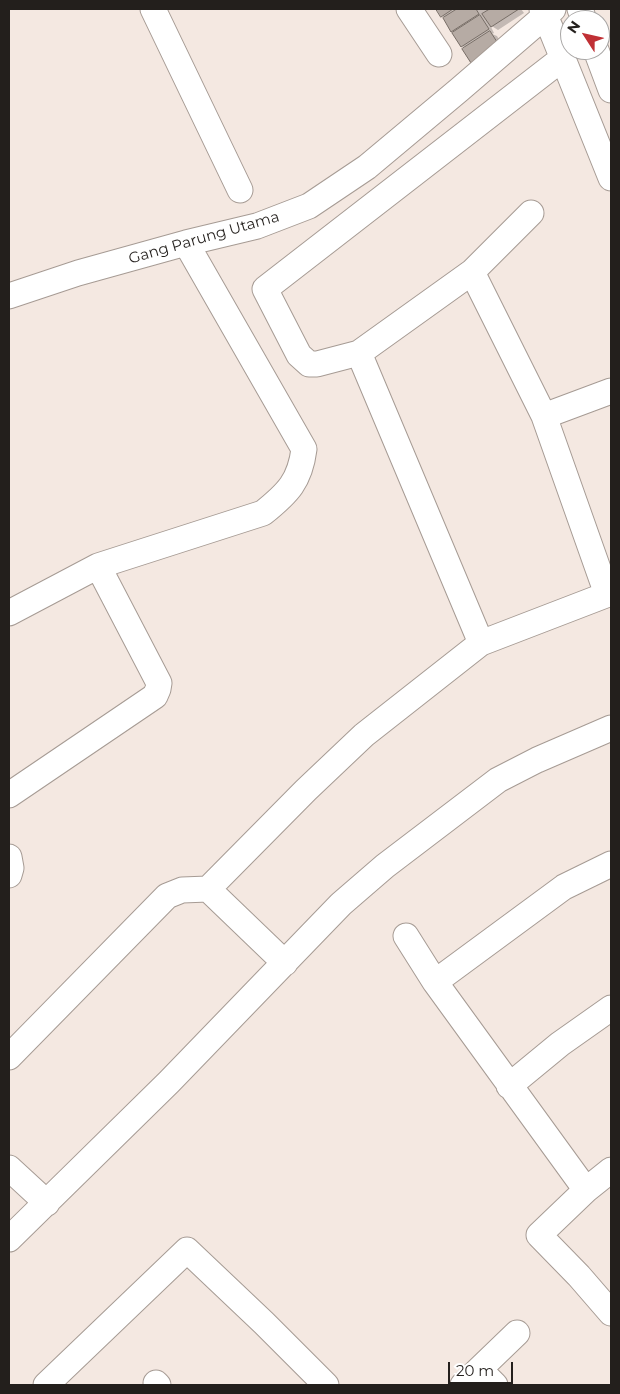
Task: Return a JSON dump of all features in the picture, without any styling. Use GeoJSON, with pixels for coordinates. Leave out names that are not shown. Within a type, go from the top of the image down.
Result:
{"type":"FeatureCollection","features":[{"type":"Feature","properties":{"kind":"street"},"geometry":{"type":"LineString","coordinates":[[152,9],[240,190]]}},
{"type":"Feature","properties":{"kind":"street"},"geometry":{"type":"LineString","coordinates":[[409,9],[440,54]]}},
{"type":"Feature","properties":{"kind":"street"},"geometry":{"type":"LineString","coordinates":[[547,11],[560,49]]}},
{"type":"Feature","properties":{"kind":"street","name":"Gang Parung Utama"},"geometry":{"type":"LineString","coordinates":[[9,296],[78,273],[186,243],[257,226],[309,206],[367,167],[547,11]]}},
{"type":"Feature","properties":{"kind":"street"},"geometry":{"type":"LineString","coordinates":[[531,213],[472,272],[359,353],[317,364],[309,364],[304,361],[299,355],[265,289],[560,60]]}},
{"type":"Feature","properties":{"kind":"street"},"geometry":{"type":"LineString","coordinates":[[564,60],[611,178]]}},
{"type":"Feature","properties":{"kind":"street"},"geometry":{"type":"LineString","coordinates":[[600,60],[611,90]]}},
{"type":"Feature","properties":{"kind":"street"},"geometry":{"type":"LineString","coordinates":[[9,613],[98,566],[263,513],[283,497],[294,483],[302,466],[304,449],[186,243]]}},
{"type":"Feature","properties":{"kind":"street"},"geometry":{"type":"LineString","coordinates":[[9,1057],[167,896],[182,890],[208,889],[306,790],[364,735],[481,642],[609,594],[544,416],[472,272]]}},
{"type":"Feature","properties":{"kind":"street"},"geometry":{"type":"LineString","coordinates":[[359,353],[481,642]]}},
{"type":"Feature","properties":{"kind":"street"},"geometry":{"type":"LineString","coordinates":[[544,416],[611,391]]}},
{"type":"Feature","properties":{"kind":"street"},"geometry":{"type":"LineString","coordinates":[[9,795],[155,696],[158,689],[158,683],[98,566]]}},
{"type":"Feature","properties":{"kind":"street"},"geometry":{"type":"LineString","coordinates":[[9,1240],[169,1082],[341,904],[378,872],[498,780],[536,760],[611,728]]}},
{"type":"Feature","properties":{"kind":"street"},"geometry":{"type":"LineString","coordinates":[[9,857],[11,868],[9,875]]}},
{"type":"Feature","properties":{"kind":"street"},"geometry":{"type":"LineString","coordinates":[[435,982],[564,887],[611,864]]}},
{"type":"Feature","properties":{"kind":"street"},"geometry":{"type":"LineString","coordinates":[[208,889],[284,963]]}},
{"type":"Feature","properties":{"kind":"street"},"geometry":{"type":"LineString","coordinates":[[406,936],[435,982],[586,1190]]}},
{"type":"Feature","properties":{"kind":"street"},"geometry":{"type":"LineString","coordinates":[[509,1086],[560,1044],[611,1008]]}},
{"type":"Feature","properties":{"kind":"street"},"geometry":{"type":"LineString","coordinates":[[9,1168],[47,1203]]}},
{"type":"Feature","properties":{"kind":"street"},"geometry":{"type":"LineString","coordinates":[[611,1170],[586,1190],[539,1235],[611,1313]]}},
{"type":"Feature","properties":{"kind":"street"},"geometry":{"type":"LineString","coordinates":[[46,1385],[187,1250],[326,1385]]}},
{"type":"Feature","properties":{"kind":"street"},"geometry":{"type":"LineString","coordinates":[[479,1380],[518,1332]]}},
{"type":"Feature","properties":{"kind":"building"},"geometry":{"type":"Polygon","coordinates":[[[436,9],[453,9],[441,17],[436,9]]]}},
{"type":"Feature","properties":{"kind":"building"},"geometry":{"type":"Polygon","coordinates":[[[457,9],[476,9],[479,14],[451,32],[443,18],[457,9]]]}},
{"type":"Feature","properties":{"kind":"building"},"geometry":{"type":"Polygon","coordinates":[[[490,9],[519,9],[491,27],[482,14],[490,9]]]}},
{"type":"Feature","properties":{"kind":"building"},"geometry":{"type":"Polygon","coordinates":[[[480,15],[489,29],[461,47],[452,33],[480,15]]]}},
{"type":"Feature","properties":{"kind":"building"},"geometry":{"type":"Polygon","coordinates":[[[490,31],[499,45],[471,63],[462,49],[490,31]]]}}]}
